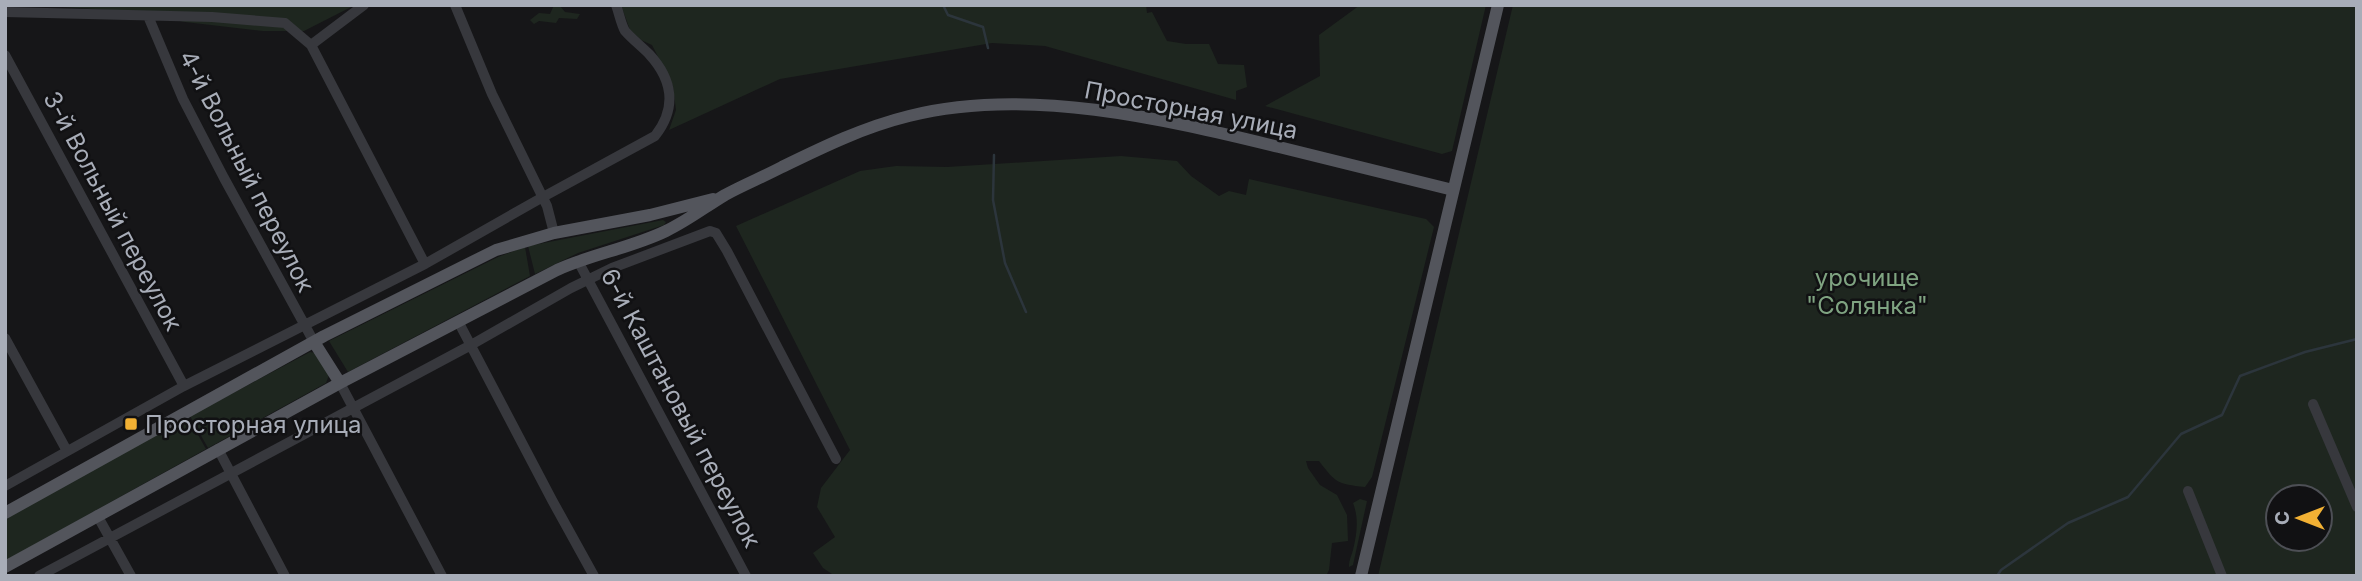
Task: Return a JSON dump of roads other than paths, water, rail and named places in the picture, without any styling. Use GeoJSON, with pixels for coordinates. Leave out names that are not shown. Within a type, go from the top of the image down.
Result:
{"type":"FeatureCollection","features":[{"type":"Feature","properties":{"kind":"main road"},"geometry":{"type":"LineString","coordinates":[[1358,575],[1498,5]]}},
{"type":"Feature","properties":{"kind":"main road","name":"Просторная улица"},"geometry":{"type":"LineString","coordinates":[[5,568],[340,383],[534,282],[578,261],[639,242],[675,227],[724,196],[849,135],[880,124],[941,110],[1030,105],[1069,107],[1163,121],[1453,190]]}},
{"type":"Feature","properties":{"kind":"main road","name":"Просторная улица"},"geometry":{"type":"LineString","coordinates":[[5,513],[314,342],[496,250],[554,233],[668,211],[724,196]]}},
{"type":"Feature","properties":{"kind":"main road"},"geometry":{"type":"LineString","coordinates":[[668,211],[678,216],[675,227]]}},
{"type":"Feature","properties":{"kind":"main road"},"geometry":{"type":"LineString","coordinates":[[314,342],[340,383]]}},
{"type":"Feature","properties":{"kind":"street"},"geometry":{"type":"LineString","coordinates":[[311,45],[364,5]]}},
{"type":"Feature","properties":{"kind":"street"},"geometry":{"type":"LineString","coordinates":[[455,5],[492,94],[543,197],[554,233]]}},
{"type":"Feature","properties":{"kind":"street"},"geometry":{"type":"LineString","coordinates":[[5,486],[184,386],[425,264],[655,136],[667,122],[671,102],[668,87],[650,56],[624,29],[616,5]]}},
{"type":"Feature","properties":{"kind":"street"},"geometry":{"type":"LineString","coordinates":[[5,12],[212,17],[285,23],[311,45],[425,264]]}},
{"type":"Feature","properties":{"kind":"street","name":"4-й Вольный переулок"},"geometry":{"type":"LineString","coordinates":[[148,16],[183,99],[314,342]]}},
{"type":"Feature","properties":{"kind":"street","name":"3-й Вольный переулок"},"geometry":{"type":"LineString","coordinates":[[5,55],[184,386]]}},
{"type":"Feature","properties":{"kind":"street"},"geometry":{"type":"LineString","coordinates":[[39,576],[471,345],[588,279],[710,231],[716,233],[836,459]]}},
{"type":"Feature","properties":{"kind":"street","name":"6-й Каштановый переулок"},"geometry":{"type":"LineString","coordinates":[[578,261],[746,576]]}},
{"type":"Feature","properties":{"kind":"street"},"geometry":{"type":"LineString","coordinates":[[459,323],[594,576]]}},
{"type":"Feature","properties":{"kind":"street"},"geometry":{"type":"LineString","coordinates":[[5,338],[67,451]]}},
{"type":"Feature","properties":{"kind":"street"},"geometry":{"type":"LineString","coordinates":[[340,383],[442,576]]}},
{"type":"Feature","properties":{"kind":"street"},"geometry":{"type":"LineString","coordinates":[[2313,404],[2357,507]]}},
{"type":"Feature","properties":{"kind":"street"},"geometry":{"type":"LineString","coordinates":[[218,449],[285,576]]}},
{"type":"Feature","properties":{"kind":"street"},"geometry":{"type":"LineString","coordinates":[[2188,491],[2222,576]]}},
{"type":"Feature","properties":{"kind":"street"},"geometry":{"type":"LineString","coordinates":[[97,515],[131,576]]}},
{"type":"Feature","properties":{"kind":"waterway"},"geometry":{"type":"LineString","coordinates":[[943,5],[948,15],[983,27],[988,48]]}},
{"type":"Feature","properties":{"kind":"waterway"},"geometry":{"type":"LineString","coordinates":[[994,155],[993,200],[1005,263],[1026,312]]}},
{"type":"Feature","properties":{"kind":"waterway"},"geometry":{"type":"LineString","coordinates":[[1997,576],[2001,570],[2068,523],[2128,497],[2181,434],[2222,415],[2240,376],[2305,352],[2357,339]]}},
{"type":"Feature","properties":{"kind":"place","name":"Просторная улица"},"geometry":{"type":"Point","coordinates":[131,424]}},
{"type":"Feature","properties":{"kind":"park label","name":"урочище \"Солянка\""},"geometry":{"type":"Point","coordinates":[1867,291]}}]}
